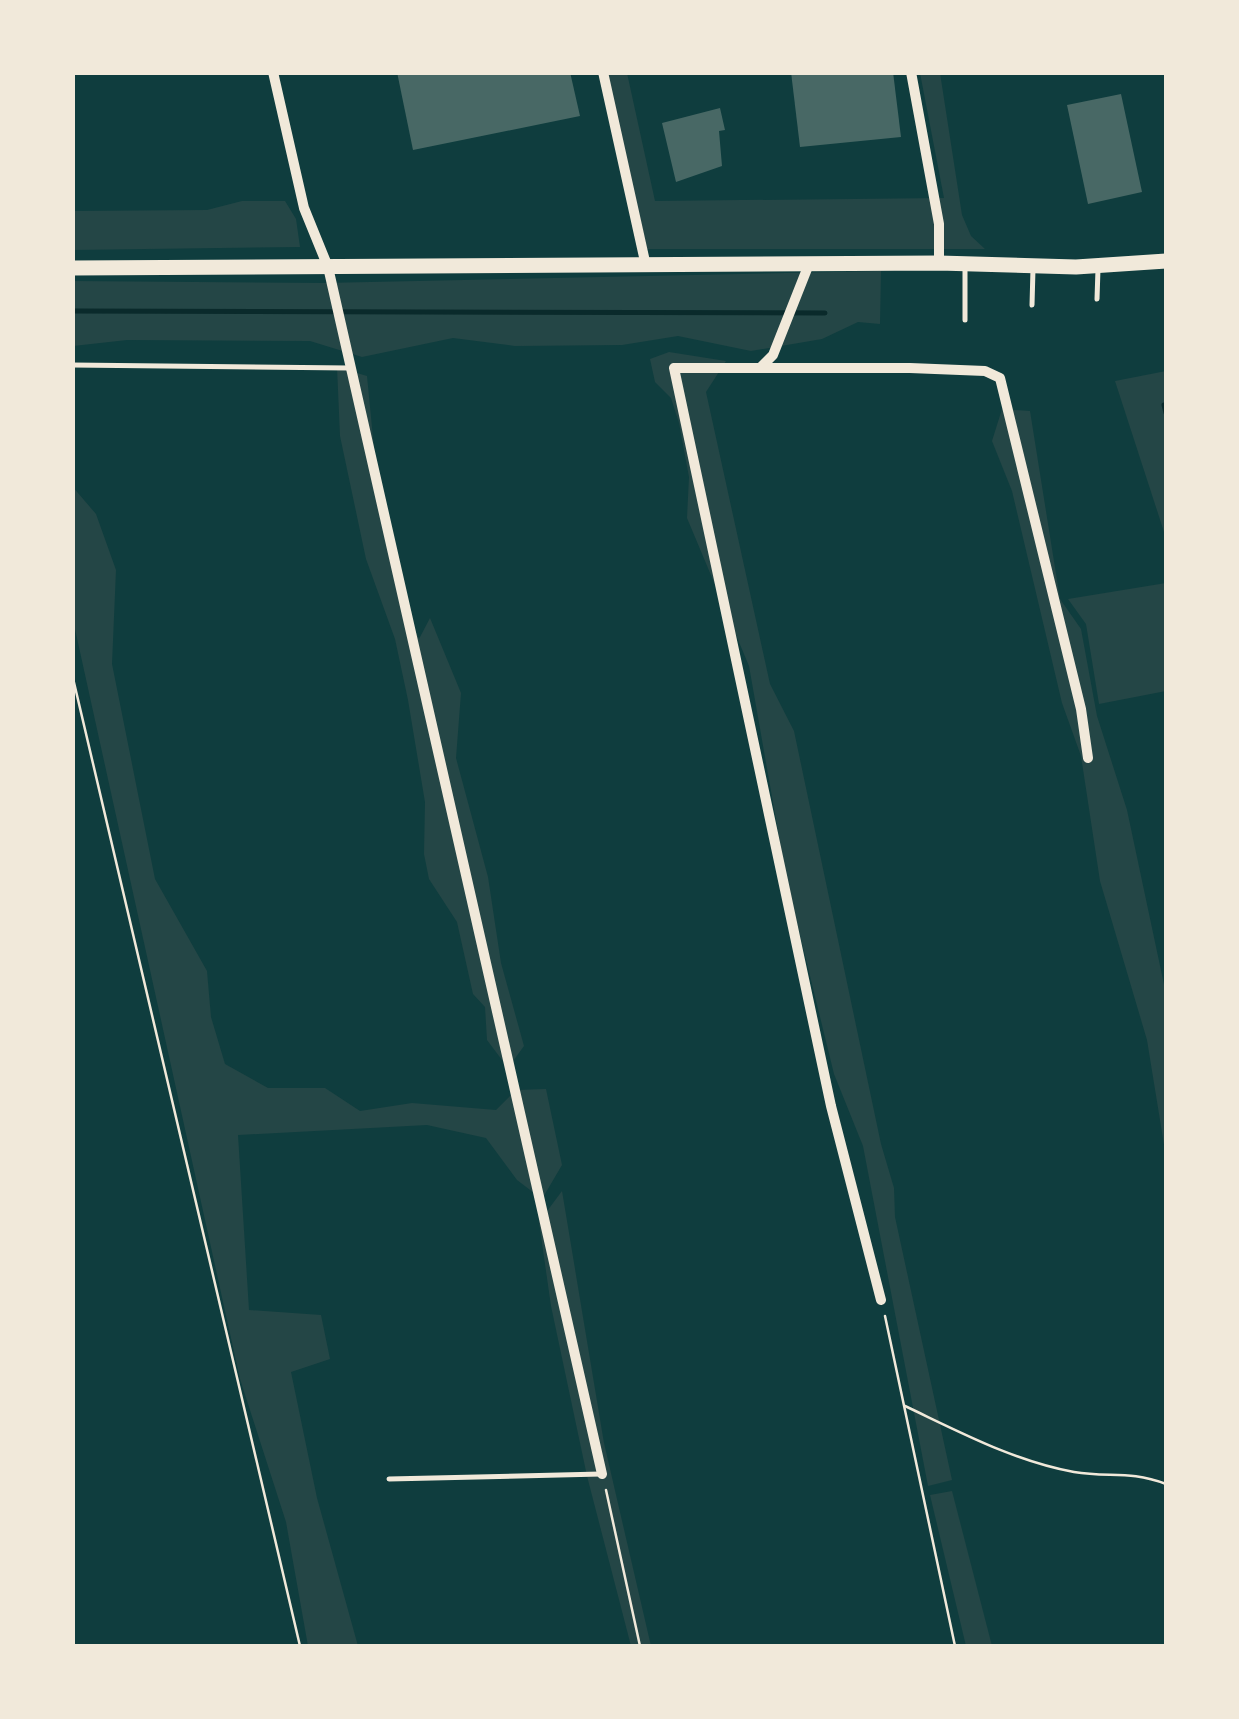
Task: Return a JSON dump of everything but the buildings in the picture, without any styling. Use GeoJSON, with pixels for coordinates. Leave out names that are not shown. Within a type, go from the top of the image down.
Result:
{"type":"FeatureCollection","features":[{"type":"Feature","properties":{"kind":"main road"},"geometry":{"type":"LineString","coordinates":[[1133,265],[1166,248]]}},
{"type":"Feature","properties":{"kind":"main road"},"geometry":{"type":"LineString","coordinates":[[72,268],[939,263],[1098,266],[1166,261]]}},
{"type":"Feature","properties":{"kind":"main road"},"geometry":{"type":"LineString","coordinates":[[1133,265],[1166,274]]}},
{"type":"Feature","properties":{"kind":"street"},"geometry":{"type":"LineString","coordinates":[[272,72],[304,208],[328,267],[602,1474]]}},
{"type":"Feature","properties":{"kind":"street"},"geometry":{"type":"LineString","coordinates":[[603,72],[646,266]]}},
{"type":"Feature","properties":{"kind":"street"},"geometry":{"type":"LineString","coordinates":[[911,72],[939,224],[939,263]]}},
{"type":"Feature","properties":{"kind":"street"},"geometry":{"type":"LineString","coordinates":[[760,368],[773,354],[809,264]]}},
{"type":"Feature","properties":{"kind":"street"},"geometry":{"type":"LineString","coordinates":[[881,1300],[831,1106],[674,368],[928,369],[985,372],[1000,378],[1081,708],[1088,758]]}},
{"type":"Feature","properties":{"kind":"lane"},"geometry":{"type":"LineString","coordinates":[[965,264],[965,320]]}},
{"type":"Feature","properties":{"kind":"lane"},"geometry":{"type":"LineString","coordinates":[[1032,304],[1034,266]]}},
{"type":"Feature","properties":{"kind":"lane"},"geometry":{"type":"LineString","coordinates":[[1096,298],[1098,266]]}},
{"type":"Feature","properties":{"kind":"lane"},"geometry":{"type":"LineString","coordinates":[[72,365],[350,368]]}},
{"type":"Feature","properties":{"kind":"lane"},"geometry":{"type":"LineString","coordinates":[[389,1479],[602,1474]]}},
{"type":"Feature","properties":{"kind":"path"},"geometry":{"type":"LineString","coordinates":[[72,674],[300,1646]]}},
{"type":"Feature","properties":{"kind":"path"},"geometry":{"type":"LineString","coordinates":[[881,1300],[955,1646]]}},
{"type":"Feature","properties":{"kind":"path"},"geometry":{"type":"LineString","coordinates":[[904,1406],[1005,1452],[1076,1472],[1138,1473],[1166,1484]]}},
{"type":"Feature","properties":{"kind":"path"},"geometry":{"type":"LineString","coordinates":[[602,1474],[640,1646]]}},
{"type":"Feature","properties":{"kind":"shaded area"},"geometry":{"type":"Polygon","coordinates":[[[607,73],[627,73],[655,201],[944,198],[920,73],[940,73],[962,215],[971,236],[985,249],[647,249],[607,73]]]}},
{"type":"Feature","properties":{"kind":"shaded area"},"geometry":{"type":"Polygon","coordinates":[[[242,201],[285,201],[296,219],[300,247],[73,250],[73,211],[207,210],[242,201]]]}},
{"type":"Feature","properties":{"kind":"shaded area"},"geometry":{"type":"Polygon","coordinates":[[[881,271],[880,324],[858,322],[822,339],[751,351],[678,336],[622,345],[515,346],[453,338],[362,357],[310,341],[127,340],[73,346],[72,281],[324,283],[881,271]]]}},
{"type":"Feature","properties":{"kind":"shaded area"},"geometry":{"type":"Polygon","coordinates":[[[669,352],[726,361],[706,392],[770,684],[794,731],[881,1144],[894,1188],[895,1217],[952,1480],[928,1486],[863,1146],[834,1074],[787,882],[749,666],[687,518],[689,477],[679,423],[671,398],[655,382],[650,359],[669,352]]]}},
{"type":"Feature","properties":{"kind":"shaded area"},"geometry":{"type":"Polygon","coordinates":[[[337,367],[367,376],[375,458],[410,619],[419,639],[430,618],[461,693],[456,758],[488,877],[501,963],[524,1046],[508,1068],[487,1040],[485,1007],[473,994],[457,922],[429,879],[424,854],[425,802],[408,700],[395,639],[366,559],[340,436],[337,367]]]}},
{"type":"Feature","properties":{"kind":"shaded area"},"geometry":{"type":"Polygon","coordinates":[[[1166,371],[1166,538],[1115,381],[1166,371]]]}},
{"type":"Feature","properties":{"kind":"shaded area"},"geometry":{"type":"Polygon","coordinates":[[[1002,409],[1030,411],[1060,599],[1081,629],[1097,716],[1127,810],[1166,994],[1166,1157],[1147,1040],[1100,881],[1081,756],[1062,703],[1012,491],[992,441],[1002,409]]]}},
{"type":"Feature","properties":{"kind":"shaded area"},"geometry":{"type":"Polygon","coordinates":[[[72,486],[96,514],[116,570],[112,664],[155,879],[207,971],[211,1017],[225,1064],[268,1088],[325,1088],[360,1111],[412,1103],[496,1110],[516,1090],[546,1089],[562,1165],[542,1199],[517,1180],[486,1138],[427,1125],[238,1135],[249,1310],[321,1315],[330,1359],[291,1372],[317,1498],[358,1646],[308,1646],[286,1522],[240,1379],[73,620],[72,486]]]}},
{"type":"Feature","properties":{"kind":"shaded area"},"geometry":{"type":"Polygon","coordinates":[[[1166,583],[1166,691],[1099,704],[1086,624],[1068,599],[1166,583]]]}},
{"type":"Feature","properties":{"kind":"shaded area"},"geometry":{"type":"Polygon","coordinates":[[[562,1191],[604,1443],[651,1646],[631,1646],[587,1476],[551,1306],[539,1222],[562,1191]]]}},
{"type":"Feature","properties":{"kind":"shaded area"},"geometry":{"type":"Polygon","coordinates":[[[952,1491],[992,1646],[966,1646],[930,1495],[952,1491]]]}},
{"type":"Feature","properties":{"kind":"waterway"},"geometry":{"type":"LineString","coordinates":[[72,311],[825,313]]}},
{"type":"Feature","properties":{"kind":"waterway"},"geometry":{"type":"LineString","coordinates":[[1164,405],[1166,413]]}}]}
